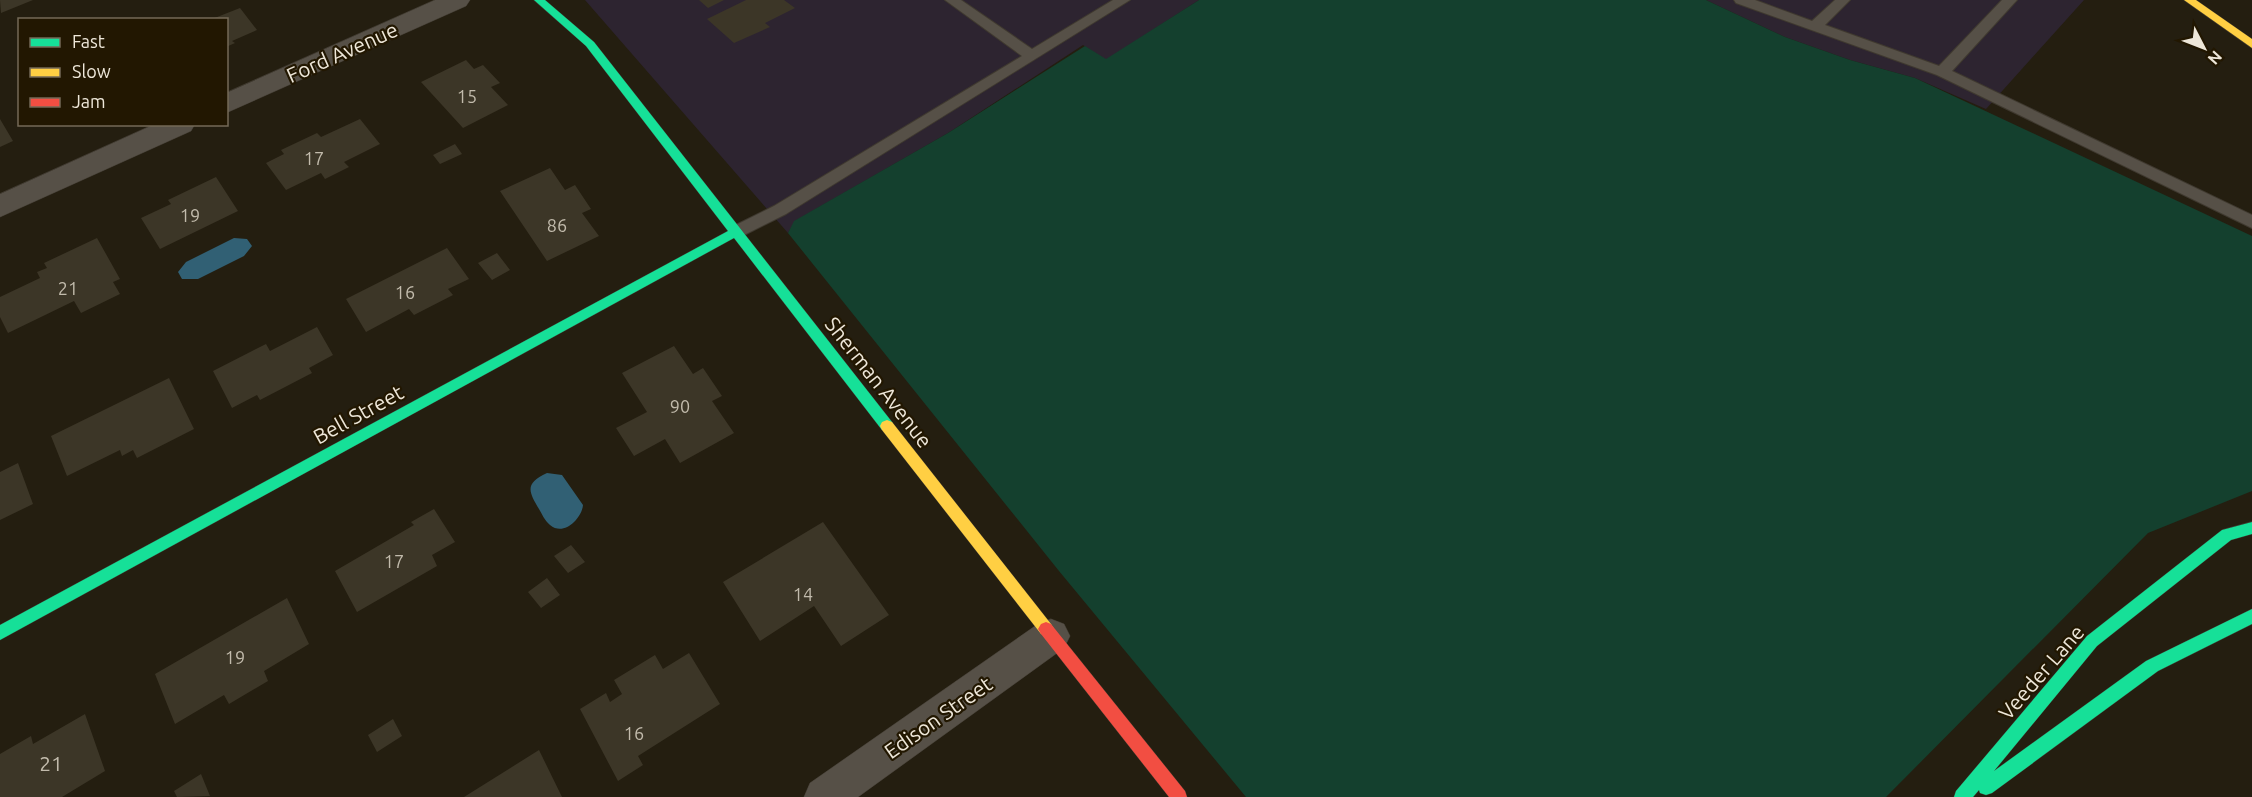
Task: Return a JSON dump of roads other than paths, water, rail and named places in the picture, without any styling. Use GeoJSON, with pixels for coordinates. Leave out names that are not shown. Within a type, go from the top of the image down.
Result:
{"type":"FeatureCollection","features":[{"type":"Feature","properties":{"kind":"main road","name":"Sherman Avenue"},"geometry":{"type":"LineString","coordinates":[[539,0],[590,44],[1179,797]]}},
{"type":"Feature","properties":{"kind":"main road"},"geometry":{"type":"LineString","coordinates":[[2189,0],[2252,44]]}},
{"type":"Feature","properties":{"kind":"main road","name":"Bell Street"},"geometry":{"type":"LineString","coordinates":[[0,633],[736,232]]}},
{"type":"Feature","properties":{"kind":"main road","name":"Veeder Lane"},"geometry":{"type":"LineString","coordinates":[[1962,797],[2092,641],[2227,535],[2252,528]]}},
{"type":"Feature","properties":{"kind":"main road"},"geometry":{"type":"LineString","coordinates":[[1973,797],[2152,666],[2252,616]]}},
{"type":"Feature","properties":{"kind":"street","name":"Ford Avenue"},"geometry":{"type":"LineString","coordinates":[[228,103],[456,0]]}},
{"type":"Feature","properties":{"kind":"street"},"geometry":{"type":"LineString","coordinates":[[0,206],[177,126]]}},
{"type":"Feature","properties":{"kind":"street","name":"Edison Street"},"geometry":{"type":"LineString","coordinates":[[824,797],[1051,636]]}},
{"type":"Feature","properties":{"kind":"lane"},"geometry":{"type":"LineString","coordinates":[[952,0],[1032,56]]}},
{"type":"Feature","properties":{"kind":"lane"},"geometry":{"type":"LineString","coordinates":[[736,232],[780,210],[1123,0]]}},
{"type":"Feature","properties":{"kind":"lane"},"geometry":{"type":"LineString","coordinates":[[1741,0],[1942,72],[2252,222]]}},
{"type":"Feature","properties":{"kind":"lane"},"geometry":{"type":"LineString","coordinates":[[1814,27],[1843,0]]}},
{"type":"Feature","properties":{"kind":"lane"},"geometry":{"type":"LineString","coordinates":[[1942,72],[2010,0]]}},
{"type":"Feature","properties":{"kind":"water"},"geometry":{"type":"Polygon","coordinates":[[[234,238],[247,239],[252,246],[244,256],[198,279],[182,279],[178,272],[186,262],[234,238]]]}},
{"type":"Feature","properties":{"kind":"water"},"geometry":{"type":"Polygon","coordinates":[[[547,473],[562,475],[583,505],[576,520],[561,529],[550,525],[531,492],[535,480],[547,473]]]}}]}
